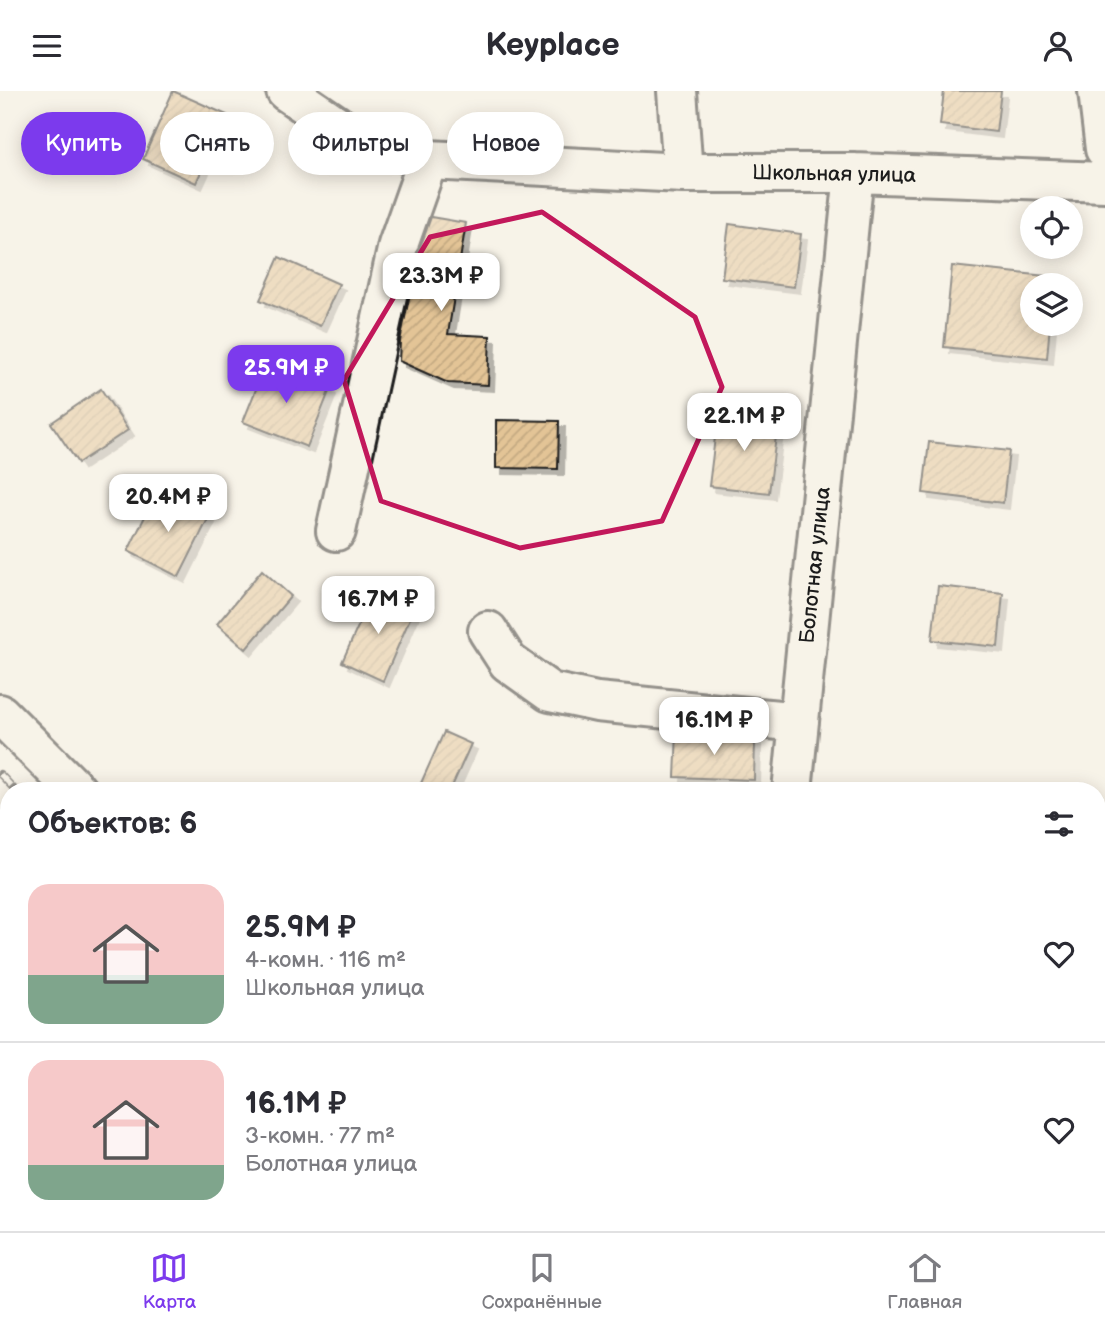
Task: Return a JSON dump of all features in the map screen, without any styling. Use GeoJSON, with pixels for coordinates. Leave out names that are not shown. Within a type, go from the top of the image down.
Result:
{"type":"FeatureCollection","features":[{"type":"Feature","properties":{"kind":"street","name":"Школьная улица"},"geometry":{"type":"LineString","coordinates":[[286,91],[317,112]]}},
{"type":"Feature","properties":{"kind":"street"},"geometry":{"type":"LineString","coordinates":[[677,91],[683,173]]}},
{"type":"Feature","properties":{"kind":"street"},"geometry":{"type":"LineString","coordinates":[[1098,91],[1105,149]]}},
{"type":"Feature","properties":{"kind":"street","name":"Школьная улица"},"geometry":{"type":"LineString","coordinates":[[433,160],[683,173],[854,173],[1105,182]]}},
{"type":"Feature","properties":{"kind":"street","name":"Болотная улица"},"geometry":{"type":"LineString","coordinates":[[793,782],[854,173]]}},
{"type":"Feature","properties":{"kind":"street"},"geometry":{"type":"LineString","coordinates":[[336,531],[398,245],[423,175]]}},
{"type":"Feature","properties":{"kind":"street"},"geometry":{"type":"LineString","coordinates":[[488,631],[508,662],[550,692],[597,702],[799,722]]}},
{"type":"Feature","properties":{"kind":"street"},"geometry":{"type":"LineString","coordinates":[[0,714],[68,782]]}},
{"type":"Feature","properties":{"kind":"highlighted area"},"geometry":{"type":"Polygon","coordinates":[[[542,212],[695,317],[722,387],[662,521],[520,548],[381,501],[344,380],[430,237],[542,212]]]}},
{"type":"Feature","properties":{"kind":"building"},"geometry":{"type":"Polygon","coordinates":[[[173,91],[220,112],[164,112],[173,91]]]}},
{"type":"Feature","properties":{"kind":"building"},"geometry":{"type":"Polygon","coordinates":[[[944,91],[1001,91],[996,132],[940,125],[944,91]]]}},
{"type":"Feature","properties":{"kind":"building"},"geometry":{"type":"Polygon","coordinates":[[[160,120],[160,167],[146,160],[146,152],[160,120]]]}},
{"type":"Feature","properties":{"kind":"building"},"geometry":{"type":"Polygon","coordinates":[[[178,175],[200,175],[196,183],[178,175]]]}},
{"type":"Feature","properties":{"kind":"building"},"geometry":{"type":"Polygon","coordinates":[[[431,217],[466,223],[448,334],[490,336],[488,385],[448,383],[399,361],[400,341],[419,251],[431,217]]]}},
{"type":"Feature","properties":{"kind":"building"},"geometry":{"type":"Polygon","coordinates":[[[729,224],[801,234],[794,287],[722,278],[729,224]]]}},
{"type":"Feature","properties":{"kind":"building"},"geometry":{"type":"Polygon","coordinates":[[[279,257],[339,284],[320,326],[260,300],[279,257]]]}},
{"type":"Feature","properties":{"kind":"building"},"geometry":{"type":"Polygon","coordinates":[[[952,266],[1020,273],[1020,336],[1049,336],[1047,358],[944,347],[952,266]]]}},
{"type":"Feature","properties":{"kind":"building"},"geometry":{"type":"Polygon","coordinates":[[[266,364],[330,389],[307,447],[243,422],[266,364]]]}},
{"type":"Feature","properties":{"kind":"building"},"geometry":{"type":"Polygon","coordinates":[[[101,389],[128,430],[78,463],[51,423],[101,389]]]}},
{"type":"Feature","properties":{"kind":"building"},"geometry":{"type":"Polygon","coordinates":[[[718,413],[778,420],[769,493],[709,486],[718,413]]]}},
{"type":"Feature","properties":{"kind":"building"},"geometry":{"type":"Polygon","coordinates":[[[496,420],[559,421],[558,469],[496,468],[496,420]]]}},
{"type":"Feature","properties":{"kind":"building"},"geometry":{"type":"Polygon","coordinates":[[[929,442],[1009,451],[1003,503],[923,493],[929,442]]]}},
{"type":"Feature","properties":{"kind":"building"},"geometry":{"type":"Polygon","coordinates":[[[157,492],[209,517],[179,577],[128,551],[157,492]]]}},
{"type":"Feature","properties":{"kind":"building"},"geometry":{"type":"Polygon","coordinates":[[[262,570],[291,596],[246,649],[217,624],[262,570]]]}},
{"type":"Feature","properties":{"kind":"building"},"geometry":{"type":"Polygon","coordinates":[[[938,586],[1003,593],[998,647],[932,640],[938,586]]]}},
{"type":"Feature","properties":{"kind":"building"},"geometry":{"type":"Polygon","coordinates":[[[374,591],[414,609],[383,681],[342,662],[374,591]]]}},
{"type":"Feature","properties":{"kind":"building"},"geometry":{"type":"Polygon","coordinates":[[[444,732],[471,744],[454,782],[421,782],[444,732]]]}},
{"type":"Feature","properties":{"kind":"building"},"geometry":{"type":"Polygon","coordinates":[[[677,732],[755,740],[754,780],[675,777],[677,732]]]}},
{"type":"Feature","properties":{"kind":"railway"},"geometry":{"type":"LineString","coordinates":[[0,774],[8,782]]}}]}
